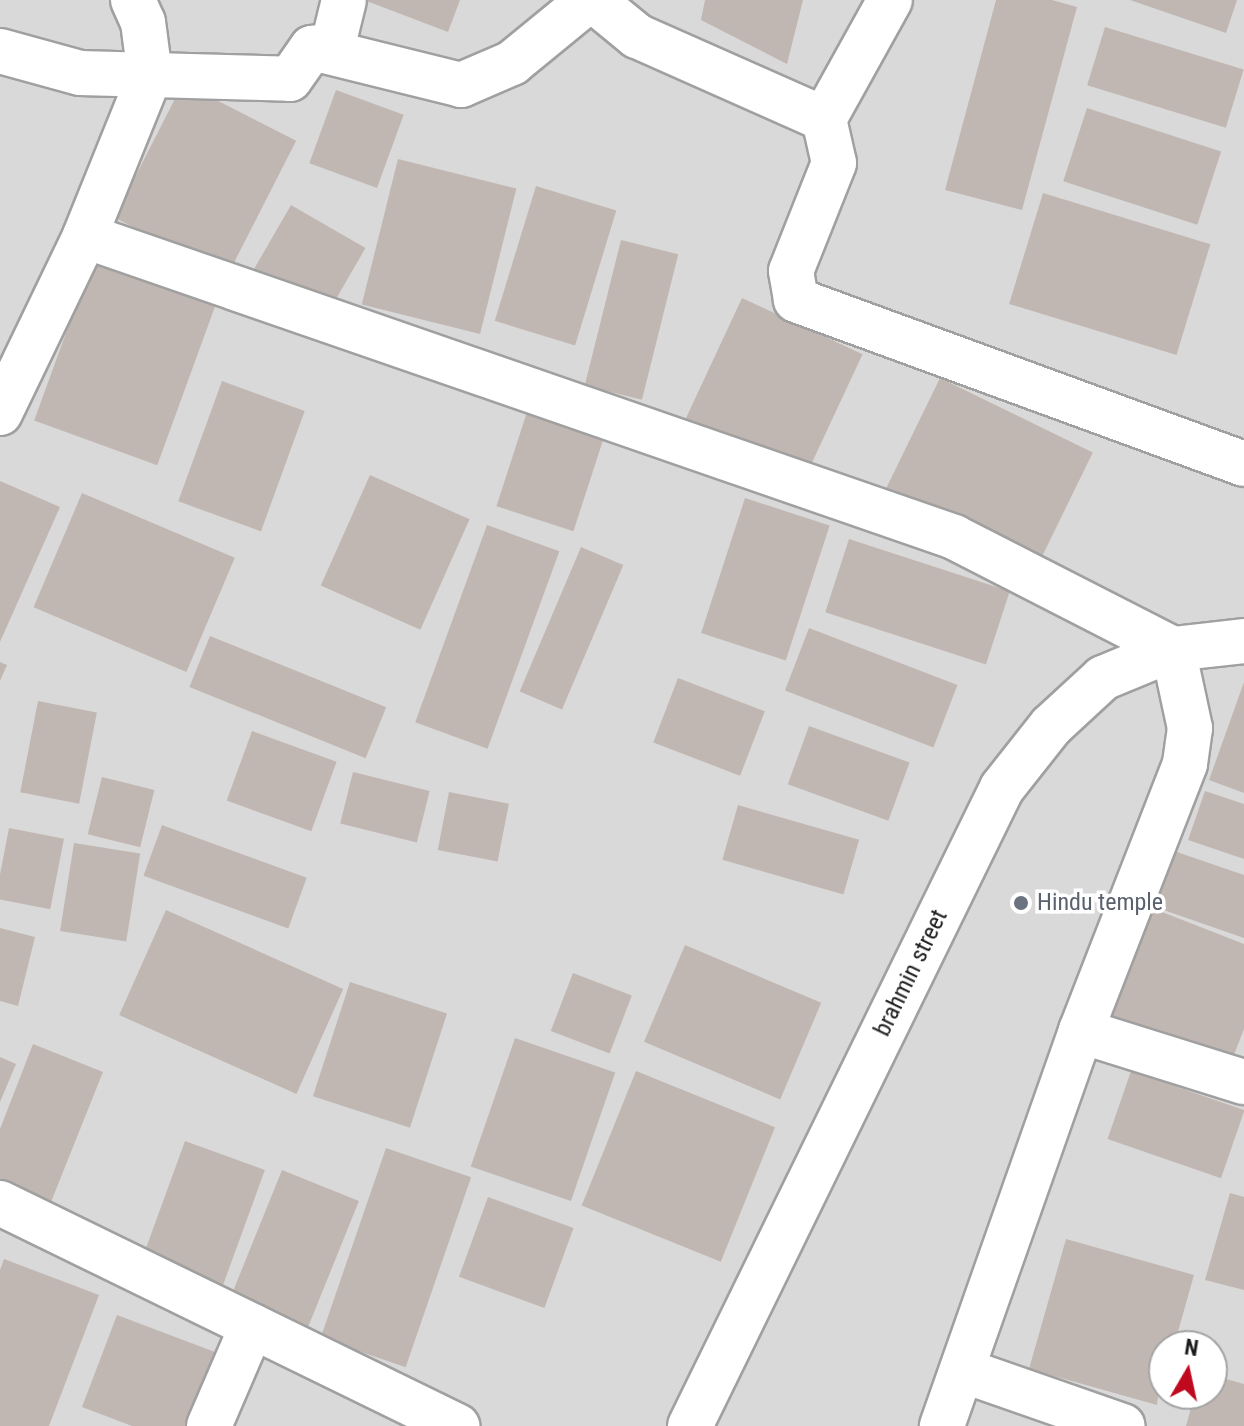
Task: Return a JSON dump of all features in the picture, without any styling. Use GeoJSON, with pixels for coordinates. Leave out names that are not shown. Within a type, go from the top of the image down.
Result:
{"type":"FeatureCollection","features":[{"type":"Feature","properties":{"kind":"street"},"geometry":{"type":"LineString","coordinates":[[0,413],[85,236],[150,75],[143,22],[133,0]]}},
{"type":"Feature","properties":{"kind":"street"},"geometry":{"type":"LineString","coordinates":[[0,51],[80,73],[290,79],[312,48],[333,45],[344,0]]}},
{"type":"Feature","properties":{"kind":"street"},"geometry":{"type":"LineString","coordinates":[[312,48],[461,85],[512,63],[591,0],[637,36],[824,119]]}},
{"type":"Feature","properties":{"kind":"street"},"geometry":{"type":"LineString","coordinates":[[890,0],[824,119],[834,163],[791,271],[796,300],[1244,464]]}},
{"type":"Feature","properties":{"kind":"street"},"geometry":{"type":"LineString","coordinates":[[85,236],[954,537],[1173,649],[1190,728],[1185,764],[1081,1031],[942,1426]]}},
{"type":"Feature","properties":{"kind":"street","name":"brahmin street"},"geometry":{"type":"LineString","coordinates":[[690,1426],[1002,788],[1051,726],[1103,678],[1173,649],[1244,641]]}},
{"type":"Feature","properties":{"kind":"street"},"geometry":{"type":"LineString","coordinates":[[1081,1031],[1244,1082]]}},
{"type":"Feature","properties":{"kind":"street"},"geometry":{"type":"LineString","coordinates":[[0,1203],[457,1426]]}},
{"type":"Feature","properties":{"kind":"street"},"geometry":{"type":"LineString","coordinates":[[209,1426],[252,1326]]}},
{"type":"Feature","properties":{"kind":"street"},"geometry":{"type":"LineString","coordinates":[[962,1370],[1123,1426]]}},
{"type":"Feature","properties":{"kind":"shaded area"},"geometry":{"type":"Polygon","coordinates":[[[0,0],[1244,0],[1244,1426],[0,1426],[0,0]]]}},
{"type":"Feature","properties":{"kind":"building"},"geometry":{"type":"Polygon","coordinates":[[[364,0],[460,0],[448,32],[364,0]]]}},
{"type":"Feature","properties":{"kind":"building"},"geometry":{"type":"Polygon","coordinates":[[[705,0],[803,0],[787,64],[701,20],[705,0]]]}},
{"type":"Feature","properties":{"kind":"building"},"geometry":{"type":"Polygon","coordinates":[[[996,0],[1052,0],[1077,7],[1022,210],[945,190],[996,0]]]}},
{"type":"Feature","properties":{"kind":"building"},"geometry":{"type":"Polygon","coordinates":[[[1130,0],[1237,0],[1226,33],[1130,0]]]}},
{"type":"Feature","properties":{"kind":"building"},"geometry":{"type":"Polygon","coordinates":[[[1105,27],[1244,69],[1226,128],[1087,85],[1105,27]]]}},
{"type":"Feature","properties":{"kind":"building"},"geometry":{"type":"Polygon","coordinates":[[[183,83],[296,141],[228,275],[114,218],[183,83]]]}},
{"type":"Feature","properties":{"kind":"building"},"geometry":{"type":"Polygon","coordinates":[[[336,90],[404,115],[377,188],[309,163],[336,90]]]}},
{"type":"Feature","properties":{"kind":"building"},"geometry":{"type":"Polygon","coordinates":[[[1087,108],[1221,152],[1197,225],[1063,181],[1087,108]]]}},
{"type":"Feature","properties":{"kind":"building"},"geometry":{"type":"Polygon","coordinates":[[[398,159],[516,189],[480,334],[362,305],[398,159]]]}},
{"type":"Feature","properties":{"kind":"building"},"geometry":{"type":"Polygon","coordinates":[[[536,186],[616,211],[575,345],[495,321],[536,186]]]}},
{"type":"Feature","properties":{"kind":"building"},"geometry":{"type":"Polygon","coordinates":[[[1043,193],[1210,244],[1176,355],[1009,304],[1043,193]]]}},
{"type":"Feature","properties":{"kind":"building"},"geometry":{"type":"Polygon","coordinates":[[[291,205],[365,248],[328,312],[254,269],[291,205]]]}},
{"type":"Feature","properties":{"kind":"building"},"geometry":{"type":"Polygon","coordinates":[[[621,240],[678,254],[642,400],[585,386],[621,240]]]}},
{"type":"Feature","properties":{"kind":"building"},"geometry":{"type":"Polygon","coordinates":[[[94,256],[217,301],[157,465],[34,420],[94,256]]]}},
{"type":"Feature","properties":{"kind":"building"},"geometry":{"type":"Polygon","coordinates":[[[742,298],[863,354],[806,475],[686,419],[742,298]]]}},
{"type":"Feature","properties":{"kind":"building"},"geometry":{"type":"Polygon","coordinates":[[[940,378],[1093,453],[1037,568],[884,493],[940,378]]]}},
{"type":"Feature","properties":{"kind":"building"},"geometry":{"type":"Polygon","coordinates":[[[222,381],[305,411],[261,531],[178,501],[222,381]]]}},
{"type":"Feature","properties":{"kind":"building"},"geometry":{"type":"Polygon","coordinates":[[[527,412],[604,437],[573,531],[496,506],[527,412]]]}},
{"type":"Feature","properties":{"kind":"building"},"geometry":{"type":"Polygon","coordinates":[[[370,475],[470,519],[420,630],[321,586],[370,475]]]}},
{"type":"Feature","properties":{"kind":"building"},"geometry":{"type":"Polygon","coordinates":[[[0,481],[60,507],[0,642],[0,481]]]}},
{"type":"Feature","properties":{"kind":"building"},"geometry":{"type":"Polygon","coordinates":[[[82,493],[235,558],[186,672],[34,607],[82,493]]]}},
{"type":"Feature","properties":{"kind":"building"},"geometry":{"type":"Polygon","coordinates":[[[745,498],[830,526],[786,661],[701,633],[745,498]]]}},
{"type":"Feature","properties":{"kind":"building"},"geometry":{"type":"Polygon","coordinates":[[[487,525],[559,551],[488,749],[415,722],[487,525]]]}},
{"type":"Feature","properties":{"kind":"building"},"geometry":{"type":"Polygon","coordinates":[[[849,539],[1010,591],[986,664],[825,612],[849,539]]]}},
{"type":"Feature","properties":{"kind":"building"},"geometry":{"type":"Polygon","coordinates":[[[581,547],[623,565],[562,709],[520,692],[581,547]]]}},
{"type":"Feature","properties":{"kind":"building"},"geometry":{"type":"Polygon","coordinates":[[[809,628],[957,685],[933,748],[785,691],[809,628]]]}},
{"type":"Feature","properties":{"kind":"building"},"geometry":{"type":"Polygon","coordinates":[[[210,636],[386,707],[366,758],[189,687],[210,636]]]}},
{"type":"Feature","properties":{"kind":"building"},"geometry":{"type":"Polygon","coordinates":[[[0,662],[7,665],[0,681],[0,662]]]}},
{"type":"Feature","properties":{"kind":"building"},"geometry":{"type":"Polygon","coordinates":[[[678,678],[765,711],[740,776],[653,742],[678,678]]]}},
{"type":"Feature","properties":{"kind":"building"},"geometry":{"type":"Polygon","coordinates":[[[1244,682],[1244,793],[1209,780],[1244,682]]]}},
{"type":"Feature","properties":{"kind":"building"},"geometry":{"type":"Polygon","coordinates":[[[38,701],[97,712],[79,804],[20,792],[38,701]]]}},
{"type":"Feature","properties":{"kind":"building"},"geometry":{"type":"Polygon","coordinates":[[[809,726],[910,763],[888,821],[788,784],[809,726]]]}},
{"type":"Feature","properties":{"kind":"building"},"geometry":{"type":"Polygon","coordinates":[[[252,731],[337,762],[311,831],[227,801],[252,731]]]}},
{"type":"Feature","properties":{"kind":"building"},"geometry":{"type":"Polygon","coordinates":[[[353,772],[430,791],[417,843],[340,823],[353,772]]]}},
{"type":"Feature","properties":{"kind":"building"},"geometry":{"type":"Polygon","coordinates":[[[102,777],[154,790],[140,847],[88,834],[102,777]]]}},
{"type":"Feature","properties":{"kind":"building"},"geometry":{"type":"Polygon","coordinates":[[[1205,791],[1244,804],[1244,859],[1188,840],[1205,791]]]}},
{"type":"Feature","properties":{"kind":"building"},"geometry":{"type":"Polygon","coordinates":[[[449,792],[509,804],[498,862],[438,850],[449,792]]]}},
{"type":"Feature","properties":{"kind":"building"},"geometry":{"type":"Polygon","coordinates":[[[738,805],[859,840],[843,895],[722,860],[738,805]]]}},
{"type":"Feature","properties":{"kind":"building"},"geometry":{"type":"Polygon","coordinates":[[[162,825],[307,878],[288,928],[144,876],[162,825]]]}},
{"type":"Feature","properties":{"kind":"building"},"geometry":{"type":"Polygon","coordinates":[[[9,828],[64,839],[50,909],[0,900],[0,874],[9,828]]]}},
{"type":"Feature","properties":{"kind":"building"},"geometry":{"type":"Polygon","coordinates":[[[74,843],[140,853],[126,941],[60,931],[74,843]]]}},
{"type":"Feature","properties":{"kind":"building"},"geometry":{"type":"Polygon","coordinates":[[[1174,851],[1244,875],[1244,938],[1155,907],[1174,851]]]}},
{"type":"Feature","properties":{"kind":"building"},"geometry":{"type":"Polygon","coordinates":[[[1139,903],[1244,944],[1244,1029],[1230,1065],[1095,1013],[1139,903]]]}},
{"type":"Feature","properties":{"kind":"building"},"geometry":{"type":"Polygon","coordinates":[[[166,910],[343,989],[296,1094],[119,1015],[166,910]]]}},
{"type":"Feature","properties":{"kind":"building"},"geometry":{"type":"Polygon","coordinates":[[[0,928],[35,937],[18,1006],[0,1001],[0,928]]]}},
{"type":"Feature","properties":{"kind":"building"},"geometry":{"type":"Polygon","coordinates":[[[685,945],[821,1003],[780,1099],[644,1042],[685,945]]]}},
{"type":"Feature","properties":{"kind":"building"},"geometry":{"type":"Polygon","coordinates":[[[573,973],[632,996],[610,1053],[551,1031],[573,973]]]}},
{"type":"Feature","properties":{"kind":"building"},"geometry":{"type":"Polygon","coordinates":[[[350,982],[447,1014],[410,1128],[313,1096],[350,982]]]}},
{"type":"Feature","properties":{"kind":"building"},"geometry":{"type":"Polygon","coordinates":[[[515,1038],[615,1073],[571,1201],[471,1167],[515,1038]]]}},
{"type":"Feature","properties":{"kind":"building"},"geometry":{"type":"Polygon","coordinates":[[[33,1044],[103,1072],[51,1202],[0,1181],[0,1129],[33,1044]]]}},
{"type":"Feature","properties":{"kind":"building"},"geometry":{"type":"Polygon","coordinates":[[[0,1057],[16,1064],[0,1102],[0,1057]]]}},
{"type":"Feature","properties":{"kind":"building"},"geometry":{"type":"Polygon","coordinates":[[[636,1071],[775,1127],[721,1262],[582,1205],[636,1071]]]}},
{"type":"Feature","properties":{"kind":"building"},"geometry":{"type":"Polygon","coordinates":[[[1131,1071],[1244,1110],[1221,1178],[1108,1139],[1131,1071]]]}},
{"type":"Feature","properties":{"kind":"building"},"geometry":{"type":"Polygon","coordinates":[[[185,1141],[265,1170],[221,1291],[141,1262],[185,1141]]]}},
{"type":"Feature","properties":{"kind":"building"},"geometry":{"type":"Polygon","coordinates":[[[386,1148],[471,1177],[406,1367],[321,1338],[386,1148]]]}},
{"type":"Feature","properties":{"kind":"building"},"geometry":{"type":"Polygon","coordinates":[[[282,1170],[359,1201],[308,1327],[231,1296],[282,1170]]]}},
{"type":"Feature","properties":{"kind":"building"},"geometry":{"type":"Polygon","coordinates":[[[1230,1193],[1244,1197],[1244,1290],[1205,1280],[1230,1193]]]}},
{"type":"Feature","properties":{"kind":"building"},"geometry":{"type":"Polygon","coordinates":[[[488,1197],[574,1228],[544,1308],[459,1277],[488,1197]]]}},
{"type":"Feature","properties":{"kind":"building"},"geometry":{"type":"Polygon","coordinates":[[[1066,1239],[1194,1275],[1179,1330],[1148,1330],[1148,1402],[1029,1369],[1066,1239]]]}},
{"type":"Feature","properties":{"kind":"building"},"geometry":{"type":"Polygon","coordinates":[[[4,1259],[99,1295],[49,1426],[0,1426],[0,1270],[4,1259]]]}},
{"type":"Feature","properties":{"kind":"building"},"geometry":{"type":"Polygon","coordinates":[[[117,1315],[215,1352],[187,1426],[132,1426],[82,1407],[117,1315]]]}},
{"type":"Feature","properties":{"kind":"building"},"geometry":{"type":"Polygon","coordinates":[[[1228,1380],[1244,1384],[1244,1426],[1186,1426],[1190,1410],[1228,1410],[1228,1380]]]}},
{"type":"Feature","properties":{"kind":"place","name":"Hindu temple"},"geometry":{"type":"Point","coordinates":[1021,903]}}]}
